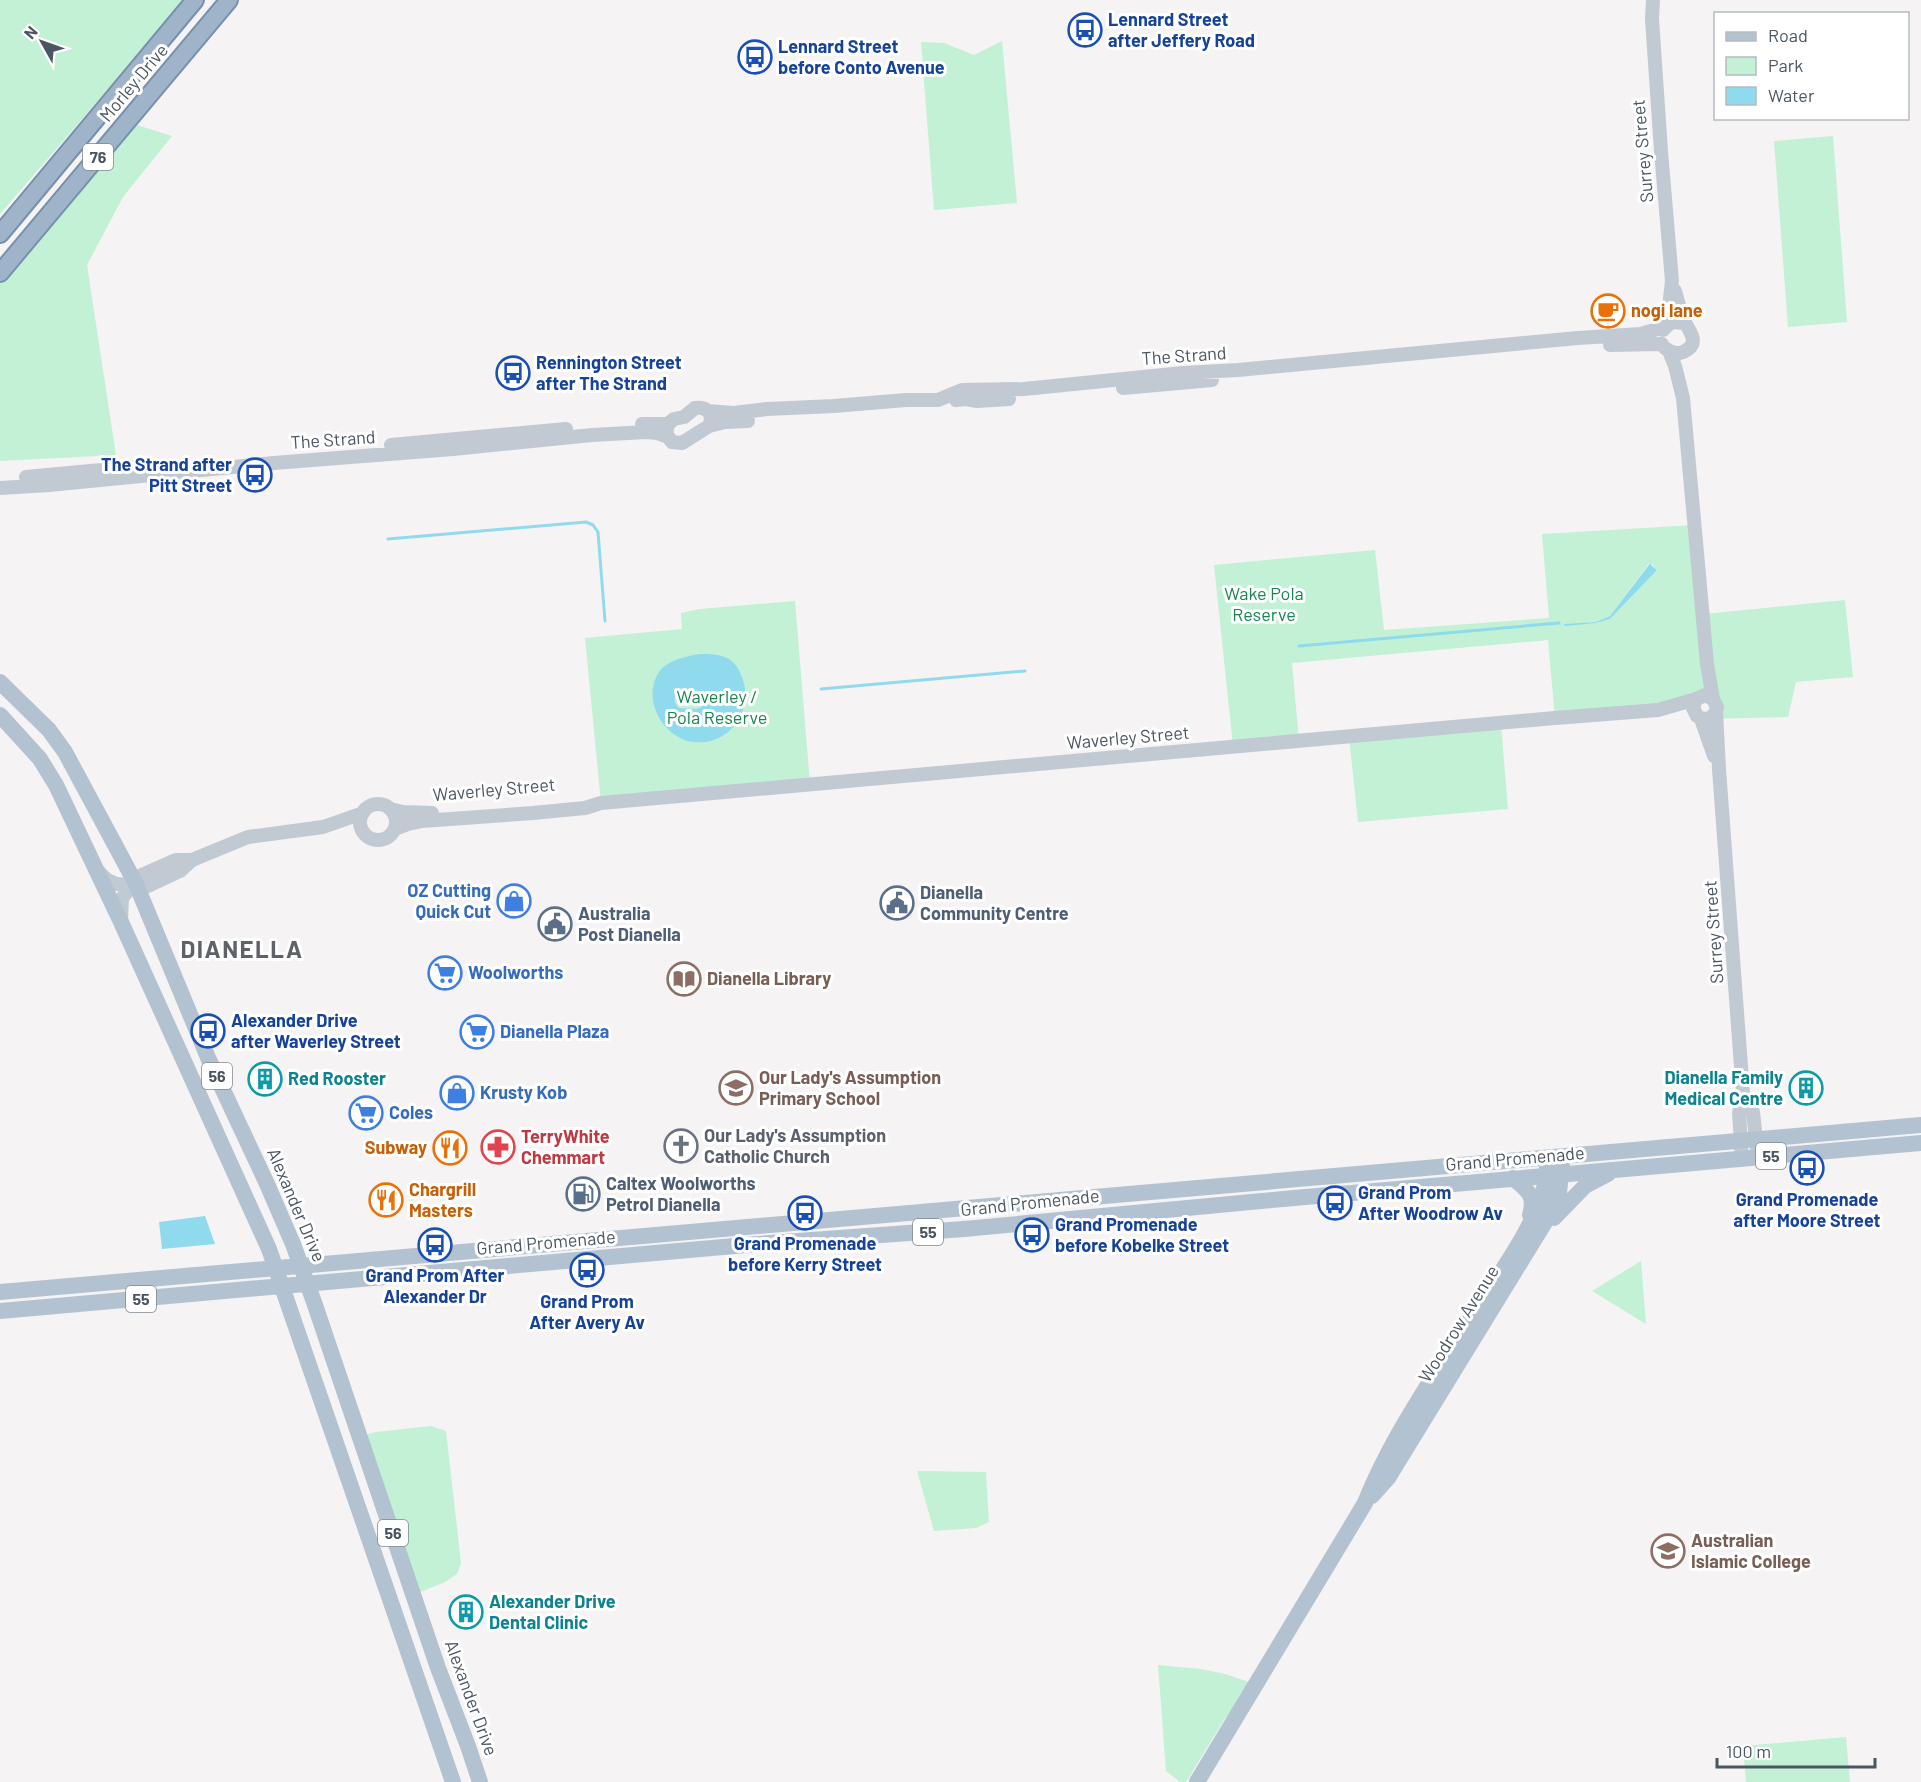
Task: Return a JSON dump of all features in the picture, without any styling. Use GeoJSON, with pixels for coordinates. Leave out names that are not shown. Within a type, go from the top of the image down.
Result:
{"type":"FeatureCollection","features":[{"type":"Feature","properties":{"kind":"highway","name":"Morley Drive"},"geometry":{"type":"LineString","coordinates":[[0,234],[195,0]]}},
{"type":"Feature","properties":{"kind":"highway","name":"Morley Drive"},"geometry":{"type":"LineString","coordinates":[[0,273],[229,0]]}},
{"type":"Feature","properties":{"kind":"main road","name":"Alexander Drive"},"geometry":{"type":"LineString","coordinates":[[0,682],[49,730],[65,752],[136,884],[209,1060],[267,1184],[308,1284],[438,1668],[480,1782]]}},
{"type":"Feature","properties":{"kind":"main road","name":"56"},"geometry":{"type":"LineString","coordinates":[[0,715],[40,759],[56,785],[121,922],[269,1249],[453,1782]]}},
{"type":"Feature","properties":{"kind":"main road","name":"Grand Promenade"},"geometry":{"type":"LineString","coordinates":[[0,1292],[1921,1125]]}},
{"type":"Feature","properties":{"kind":"main road","name":"Grand Promenade"},"geometry":{"type":"LineString","coordinates":[[0,1311],[757,1244],[964,1229],[1921,1143]]}},
{"type":"Feature","properties":{"kind":"main road","name":"Woodrow Avenue"},"geometry":{"type":"LineString","coordinates":[[1197,1782],[1365,1503],[1388,1478],[1528,1237],[1550,1214],[1559,1193],[1555,1175],[1555,1156]]}},
{"type":"Feature","properties":{"kind":"main road"},"geometry":{"type":"LineString","coordinates":[[1528,1237],[1585,1186],[1620,1170]]}},
{"type":"Feature","properties":{"kind":"main road"},"geometry":{"type":"LineString","coordinates":[[1513,1178],[1525,1188],[1532,1198],[1528,1237]]}},
{"type":"Feature","properties":{"kind":"street","name":"Surrey Street"},"geometry":{"type":"LineString","coordinates":[[1646,0],[1652,19]]}},
{"type":"Feature","properties":{"kind":"street","name":"Surrey Street"},"geometry":{"type":"LineString","coordinates":[[1653,0],[1652,19],[1660,151],[1672,281],[1685,323]]}},
{"type":"Feature","properties":{"kind":"street","name":"Surrey Street"},"geometry":{"type":"LineString","coordinates":[[1666,326],[1672,281]]}},
{"type":"Feature","properties":{"kind":"street"},"geometry":{"type":"LineString","coordinates":[[1675,321],[1685,323],[1692,330],[1691,345],[1678,353],[1666,348],[1661,335],[1666,326],[1675,321]]}},
{"type":"Feature","properties":{"kind":"street","name":"The Strand"},"geometry":{"type":"LineString","coordinates":[[668,431],[674,419],[684,417],[695,408],[734,413],[906,400],[938,400],[962,390],[1022,389],[1641,334],[1666,326]]}},
{"type":"Feature","properties":{"kind":"street","name":"The Strand"},"geometry":{"type":"LineString","coordinates":[[709,426],[725,422],[772,418],[920,407],[940,408],[956,400],[966,399],[977,401],[1024,399],[1579,347],[1666,348]]}},
{"type":"Feature","properties":{"kind":"street","name":"Surrey Street"},"geometry":{"type":"LineString","coordinates":[[1666,348],[1675,366],[1683,398],[1706,644],[1706,701],[1719,769],[1743,1094],[1739,1113],[1748,1140],[1750,1158]]}},
{"type":"Feature","properties":{"kind":"street","name":"Surrey Street"},"geometry":{"type":"LineString","coordinates":[[1683,398],[1686,350]]}},
{"type":"Feature","properties":{"kind":"street"},"geometry":{"type":"LineString","coordinates":[[668,431],[674,443],[682,443],[709,426],[711,419],[708,411]]}},
{"type":"Feature","properties":{"kind":"street","name":"The Strand"},"geometry":{"type":"LineString","coordinates":[[0,480],[530,431],[628,424],[668,431]]}},
{"type":"Feature","properties":{"kind":"street","name":"The Strand"},"geometry":{"type":"LineString","coordinates":[[0,488],[601,434],[668,431]]}},
{"type":"Feature","properties":{"kind":"street","name":"Surrey Street"},"geometry":{"type":"LineString","coordinates":[[1706,701],[1693,708],[1719,769]]}},
{"type":"Feature","properties":{"kind":"street"},"geometry":{"type":"LineString","coordinates":[[1699,718],[1710,718],[1706,701]]}},
{"type":"Feature","properties":{"kind":"street","name":"Waverley Street"},"geometry":{"type":"LineString","coordinates":[[394,829],[456,815],[583,801],[601,803],[1658,710],[1706,701]]}},
{"type":"Feature","properties":{"kind":"street","name":"Waverley Street"},"geometry":{"type":"LineString","coordinates":[[1658,710],[1699,718]]}},
{"type":"Feature","properties":{"kind":"street"},"geometry":{"type":"LineString","coordinates":[[323,827],[364,834],[374,840],[384,839],[394,829],[395,816],[390,809],[378,804],[367,808],[360,824],[364,834]]}},
{"type":"Feature","properties":{"kind":"street","name":"Waverley Street"},"geometry":{"type":"LineString","coordinates":[[390,809],[423,814],[456,815]]}},
{"type":"Feature","properties":{"kind":"street"},"geometry":{"type":"LineString","coordinates":[[97,870],[107,880],[116,884],[148,886],[180,871],[192,860],[248,837],[323,827],[363,813]]}},
{"type":"Feature","properties":{"kind":"street"},"geometry":{"type":"LineString","coordinates":[[121,922],[123,898],[136,884]]}},
{"type":"Feature","properties":{"kind":"green space"},"geometry":{"type":"Polygon","coordinates":[[[0,0],[185,0],[0,214],[0,0]]]}},
{"type":"Feature","properties":{"kind":"green space"},"geometry":{"type":"Polygon","coordinates":[[[1002,41],[1017,203],[934,210],[921,42],[944,43],[974,55],[1002,41]]]}},
{"type":"Feature","properties":{"kind":"green space"},"geometry":{"type":"Polygon","coordinates":[[[137,125],[172,136],[123,197],[87,265],[116,455],[0,461],[0,284],[137,125]]]}},
{"type":"Feature","properties":{"kind":"green space"},"geometry":{"type":"Polygon","coordinates":[[[1833,136],[1847,322],[1788,327],[1774,141],[1833,136]]]}},
{"type":"Feature","properties":{"kind":"green space","name":"Wake Pola Reserve"},"geometry":{"type":"Polygon","coordinates":[[[1694,525],[1704,614],[1845,600],[1853,677],[1796,682],[1788,717],[1705,719],[1716,702],[1686,700],[1555,718],[1548,640],[1292,663],[1299,741],[1233,746],[1214,565],[1375,550],[1384,630],[1549,618],[1542,534],[1694,525]],[[1650,562],[1610,616],[1596,622],[1565,625],[1596,623],[1610,619],[1657,570],[1650,562]]]}},
{"type":"Feature","properties":{"kind":"green space","name":"Waverley / Pola Reserve"},"geometry":{"type":"Polygon","coordinates":[[[795,601],[810,784],[601,803],[585,638],[682,629],[681,613],[700,609],[795,601]]]}},
{"type":"Feature","properties":{"kind":"green space"},"geometry":{"type":"Polygon","coordinates":[[[1501,724],[1508,809],[1358,822],[1349,737],[1501,724]]]}},
{"type":"Feature","properties":{"kind":"green space"},"geometry":{"type":"Polygon","coordinates":[[[1641,1261],[1646,1324],[1592,1291],[1641,1261]]]}},
{"type":"Feature","properties":{"kind":"green space"},"geometry":{"type":"Polygon","coordinates":[[[431,1426],[446,1431],[461,1563],[457,1574],[445,1582],[413,1595],[361,1436],[376,1432],[431,1426]]]}},
{"type":"Feature","properties":{"kind":"green space"},"geometry":{"type":"Polygon","coordinates":[[[917,1471],[986,1472],[989,1522],[976,1528],[934,1531],[917,1471]]]}},
{"type":"Feature","properties":{"kind":"green space"},"geometry":{"type":"Polygon","coordinates":[[[1158,1665],[1201,1669],[1255,1684],[1224,1720],[1186,1782],[1180,1782],[1166,1771],[1158,1665]]]}},
{"type":"Feature","properties":{"kind":"green space"},"geometry":{"type":"Polygon","coordinates":[[[1846,1737],[1850,1782],[1746,1782],[1743,1746],[1846,1737]]]}},
{"type":"Feature","properties":{"kind":"water"},"geometry":{"type":"Polygon","coordinates":[[[1651,562],[1657,570],[1610,619],[1596,623],[1565,626],[1564,624],[1596,622],[1610,616],[1651,562]]]}},
{"type":"Feature","properties":{"kind":"water"},"geometry":{"type":"Polygon","coordinates":[[[714,654],[734,663],[745,688],[745,700],[737,722],[729,731],[707,742],[693,742],[682,739],[664,725],[658,716],[652,694],[654,683],[663,668],[683,657],[714,654]],[[682,691],[675,697],[675,703],[679,708],[702,707],[706,698],[703,693],[682,691]]]}},
{"type":"Feature","properties":{"kind":"water"},"geometry":{"type":"Polygon","coordinates":[[[205,1216],[215,1244],[162,1249],[159,1222],[205,1216]]]}},
{"type":"Feature","properties":{"kind":"waterway"},"geometry":{"type":"LineString","coordinates":[[388,539],[586,522],[593,525],[598,532],[605,621]]}},
{"type":"Feature","properties":{"kind":"waterway"},"geometry":{"type":"LineString","coordinates":[[1299,646],[1559,623]]}},
{"type":"Feature","properties":{"kind":"waterway"},"geometry":{"type":"LineString","coordinates":[[821,689],[1025,671]]}},
{"type":"Feature","properties":{"kind":"place","name":"Lennard Street after Jeffery Road"},"geometry":{"type":"Point","coordinates":[1085,30]}},
{"type":"Feature","properties":{"kind":"place","name":"Lennard Street before Conto Avenue"},"geometry":{"type":"Point","coordinates":[755,57]}},
{"type":"Feature","properties":{"kind":"place","name":"nogi lane"},"geometry":{"type":"Point","coordinates":[1608,311]}},
{"type":"Feature","properties":{"kind":"place","name":"Rennington Street after The Strand"},"geometry":{"type":"Point","coordinates":[513,373]}},
{"type":"Feature","properties":{"kind":"place","name":"The Strand after Pitt Street"},"geometry":{"type":"Point","coordinates":[255,475]}},
{"type":"Feature","properties":{"kind":"place","name":"OZ Cutting Quick Cut"},"geometry":{"type":"Point","coordinates":[514,901]}},
{"type":"Feature","properties":{"kind":"place","name":"Dianella Community Centre"},"geometry":{"type":"Point","coordinates":[897,903]}},
{"type":"Feature","properties":{"kind":"place","name":"Australia Post Dianella"},"geometry":{"type":"Point","coordinates":[555,924]}},
{"type":"Feature","properties":{"kind":"place","name":"Woolworths"},"geometry":{"type":"Point","coordinates":[445,973]}},
{"type":"Feature","properties":{"kind":"place","name":"Dianella Library"},"geometry":{"type":"Point","coordinates":[684,979]}},
{"type":"Feature","properties":{"kind":"place","name":"Alexander Drive after Waverley Street"},"geometry":{"type":"Point","coordinates":[208,1031]}},
{"type":"Feature","properties":{"kind":"place","name":"Dianella Plaza"},"geometry":{"type":"Point","coordinates":[477,1032]}},
{"type":"Feature","properties":{"kind":"place","name":"Red Rooster"},"geometry":{"type":"Point","coordinates":[265,1079]}},
{"type":"Feature","properties":{"kind":"place","name":"Our Lady's Assumption Primary School"},"geometry":{"type":"Point","coordinates":[736,1088]}},
{"type":"Feature","properties":{"kind":"place","name":"Dianella Family Medical Centre"},"geometry":{"type":"Point","coordinates":[1806,1088]}},
{"type":"Feature","properties":{"kind":"place","name":"Krusty Kob"},"geometry":{"type":"Point","coordinates":[457,1093]}},
{"type":"Feature","properties":{"kind":"place","name":"Coles"},"geometry":{"type":"Point","coordinates":[366,1113]}},
{"type":"Feature","properties":{"kind":"place","name":"Our Lady's Assumption Catholic Church"},"geometry":{"type":"Point","coordinates":[681,1146]}},
{"type":"Feature","properties":{"kind":"place","name":"TerryWhite Chemmart"},"geometry":{"type":"Point","coordinates":[498,1147]}},
{"type":"Feature","properties":{"kind":"place","name":"Subway"},"geometry":{"type":"Point","coordinates":[450,1148]}},
{"type":"Feature","properties":{"kind":"place","name":"Grand Promenade after Moore Street"},"geometry":{"type":"Point","coordinates":[1807,1168]}},
{"type":"Feature","properties":{"kind":"place","name":"Caltex Woolworths Petrol Dianella"},"geometry":{"type":"Point","coordinates":[583,1194]}},
{"type":"Feature","properties":{"kind":"place","name":"Chargrill Masters"},"geometry":{"type":"Point","coordinates":[386,1200]}},
{"type":"Feature","properties":{"kind":"place","name":"Grand Prom After Woodrow Av"},"geometry":{"type":"Point","coordinates":[1335,1203]}},
{"type":"Feature","properties":{"kind":"place","name":"Grand Promenade before Kerry Street"},"geometry":{"type":"Point","coordinates":[805,1213]}},
{"type":"Feature","properties":{"kind":"place","name":"Grand Promenade before Kobelke Street"},"geometry":{"type":"Point","coordinates":[1032,1235]}},
{"type":"Feature","properties":{"kind":"place","name":"Grand Prom After Alexander Dr"},"geometry":{"type":"Point","coordinates":[435,1245]}},
{"type":"Feature","properties":{"kind":"place","name":"Grand Prom After Avery Av"},"geometry":{"type":"Point","coordinates":[587,1270]}},
{"type":"Feature","properties":{"kind":"place","name":"Australian Islamic College"},"geometry":{"type":"Point","coordinates":[1668,1551]}},
{"type":"Feature","properties":{"kind":"place","name":"Alexander Drive Dental Clinic"},"geometry":{"type":"Point","coordinates":[466,1612]}},
{"type":"Feature","properties":{"kind":"district","name":"DIANELLA"},"geometry":{"type":"Point","coordinates":[242,950]}}]}
